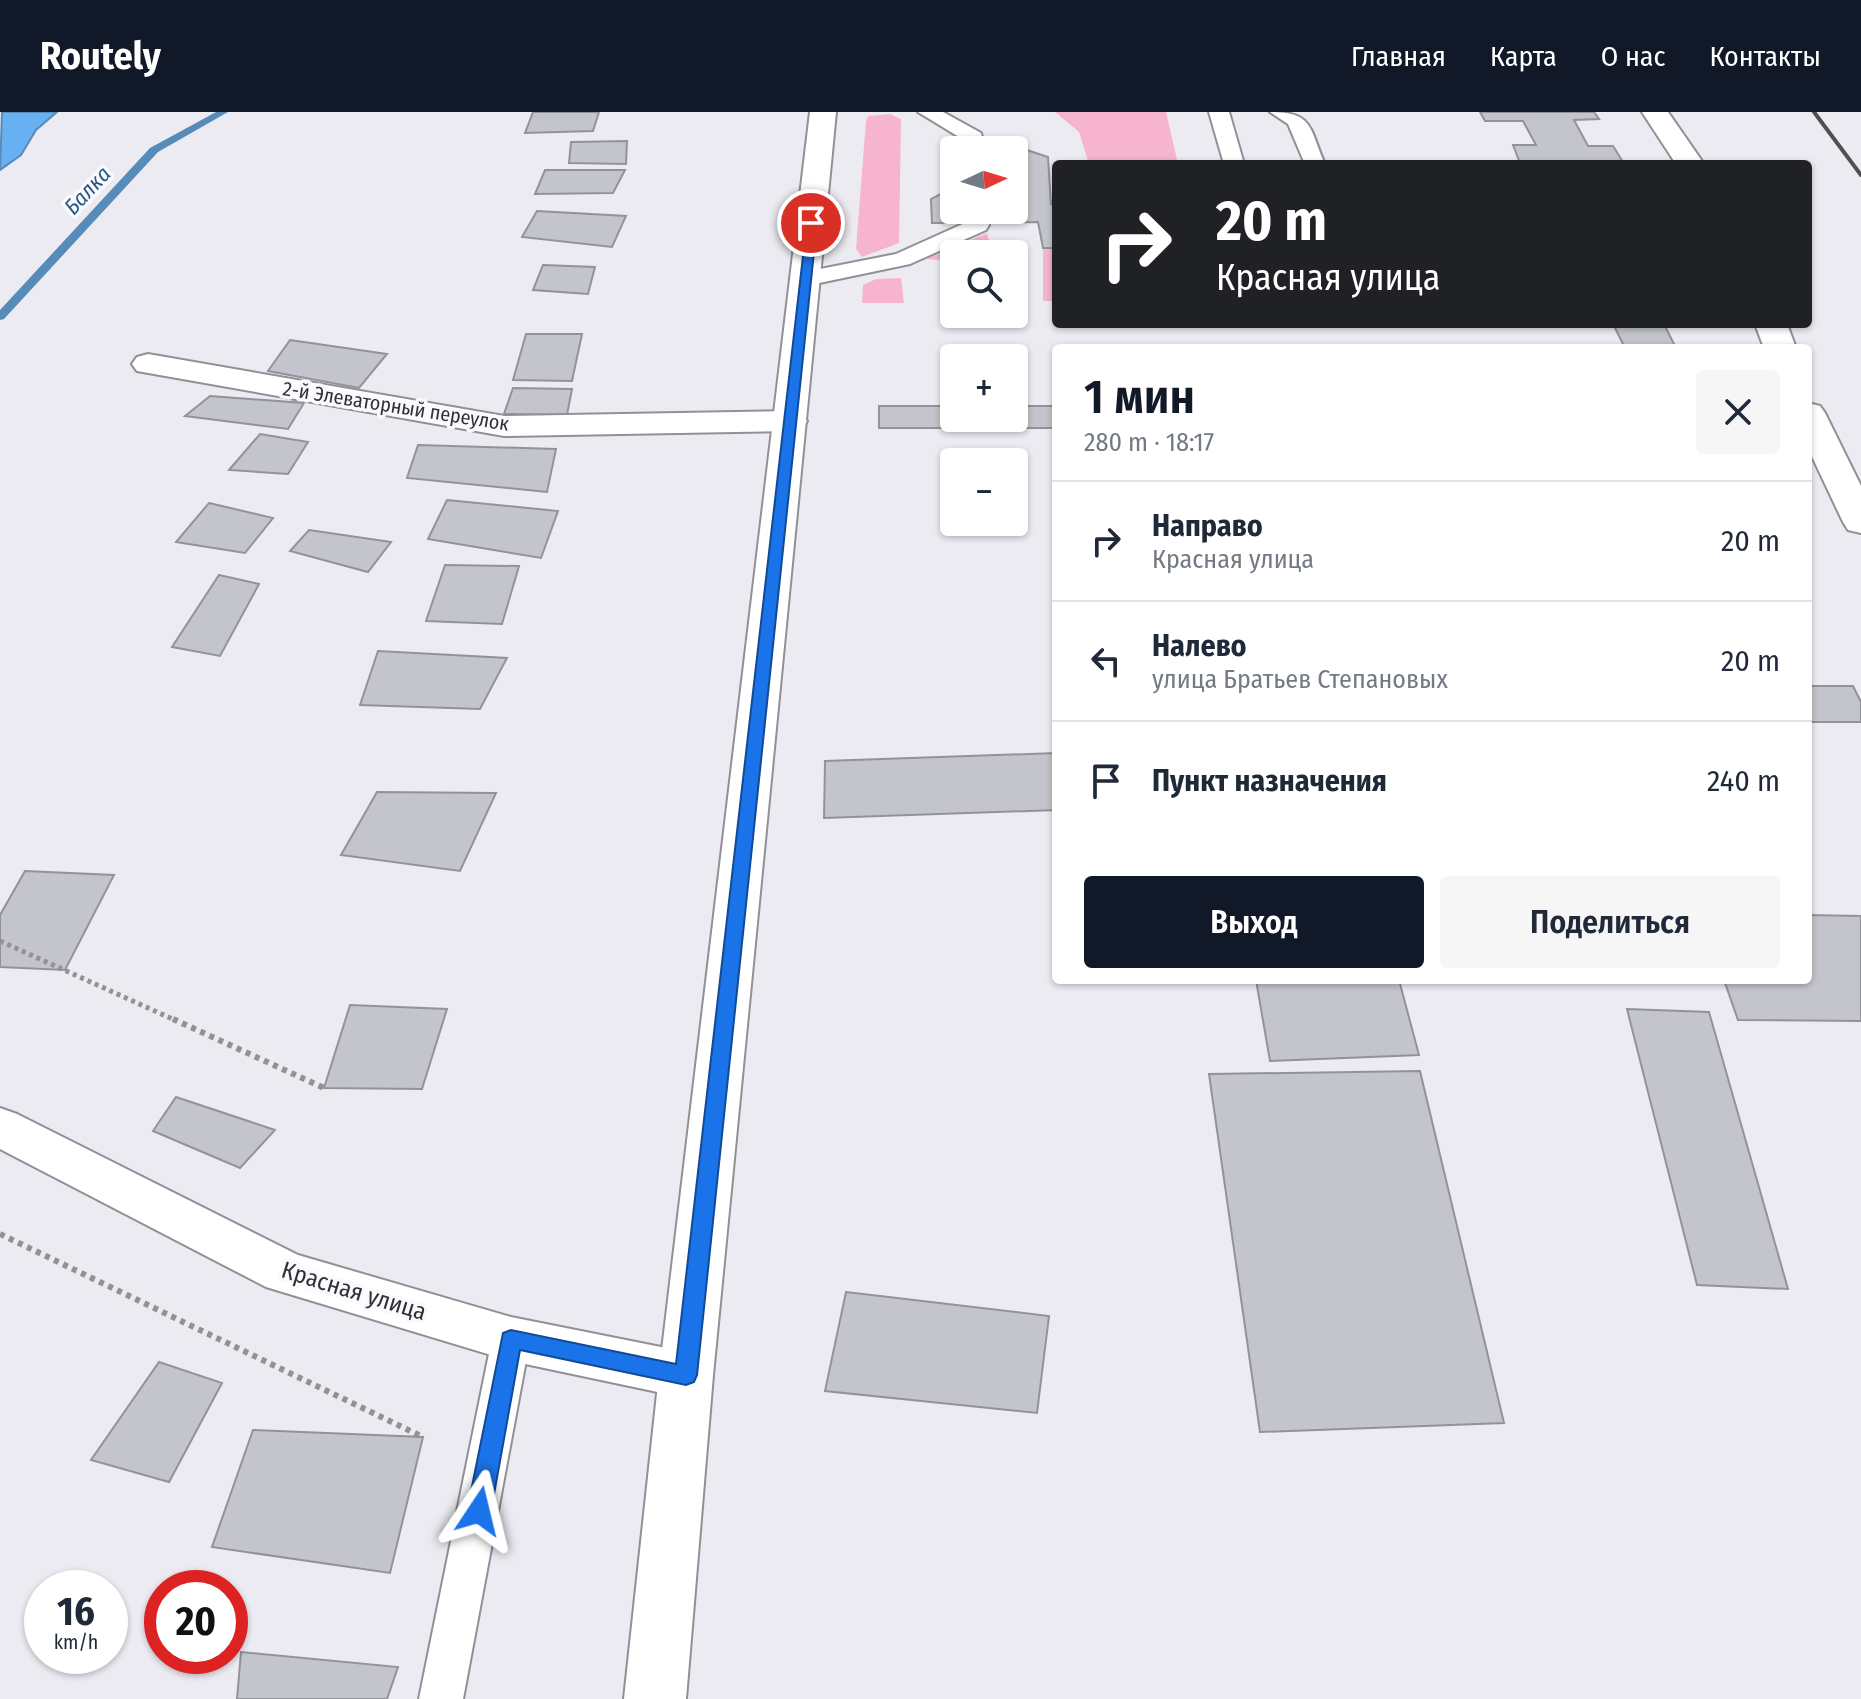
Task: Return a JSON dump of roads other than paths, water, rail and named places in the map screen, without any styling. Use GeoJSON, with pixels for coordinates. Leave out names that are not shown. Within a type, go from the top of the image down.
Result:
{"type":"FeatureCollection","features":[{"type":"Feature","properties":{"kind":"main road"},"geometry":{"type":"LineString","coordinates":[[655,1699],[686,1375],[823,112]]}},
{"type":"Feature","properties":{"kind":"main road"},"geometry":{"type":"LineString","coordinates":[[1655,112],[1687,160]]}},
{"type":"Feature","properties":{"kind":"main road","name":"2-й Элеваторный переулок"},"geometry":{"type":"LineString","coordinates":[[148,364],[504,426],[790,421]]}},
{"type":"Feature","properties":{"kind":"main road"},"geometry":{"type":"LineString","coordinates":[[1812,421],[1861,522]]}},
{"type":"Feature","properties":{"kind":"main road","name":"Красная улица"},"geometry":{"type":"LineString","coordinates":[[0,1127],[284,1272],[511,1339],[686,1375]]}},
{"type":"Feature","properties":{"kind":"lane"},"geometry":{"type":"LineString","coordinates":[[928,112],[972,136]]}},
{"type":"Feature","properties":{"kind":"lane"},"geometry":{"type":"LineString","coordinates":[[1219,112],[1233,160]]}},
{"type":"Feature","properties":{"kind":"lane"},"geometry":{"type":"LineString","coordinates":[[1280,112],[1296,121],[1313,160]]}},
{"type":"Feature","properties":{"kind":"lane"},"geometry":{"type":"LineString","coordinates":[[805,279],[902,259],[978,224]]}},
{"type":"Feature","properties":{"kind":"lane"},"geometry":{"type":"LineString","coordinates":[[441,1699],[511,1339]]}},
{"type":"Feature","properties":{"kind":"water"},"geometry":{"type":"Polygon","coordinates":[[[2,112],[57,112],[36,130],[21,155],[0,170],[2,112]]]}},
{"type":"Feature","properties":{"kind":"waterway","name":"Балка"},"geometry":{"type":"LineString","coordinates":[[0,317],[154,150],[223,112]]}},
{"type":"Feature","properties":{"kind":"railway"},"geometry":{"type":"LineString","coordinates":[[1814,112],[1861,175]]}}]}
